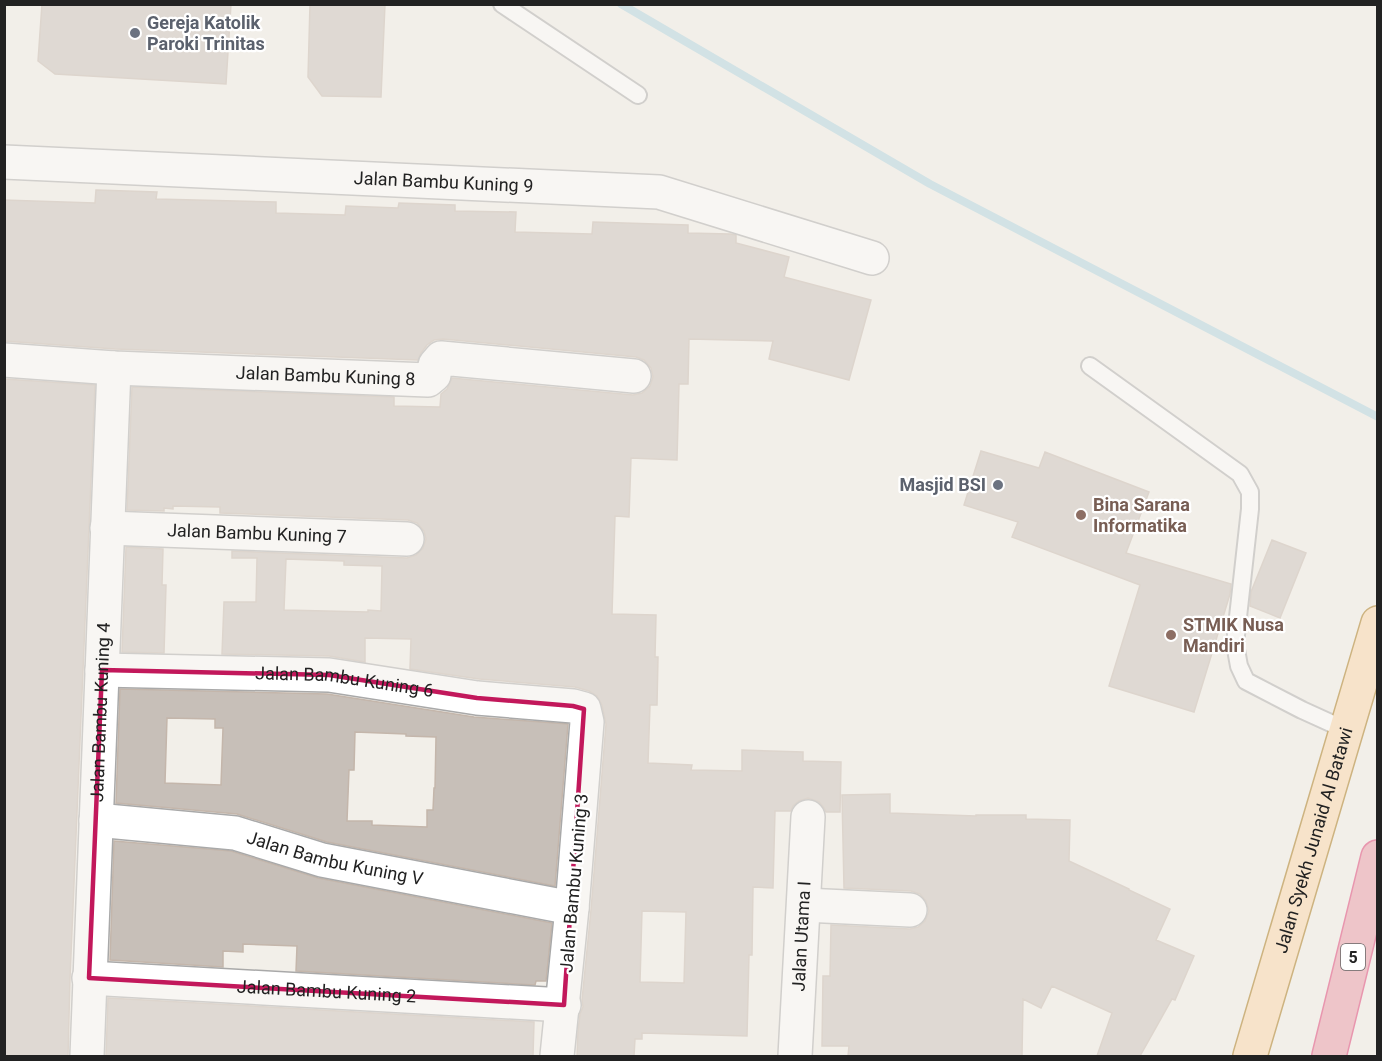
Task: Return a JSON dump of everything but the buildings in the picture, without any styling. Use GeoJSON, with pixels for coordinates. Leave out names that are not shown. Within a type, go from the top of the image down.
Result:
{"type":"FeatureCollection","features":[{"type":"Feature","properties":{"kind":"highway","name":"5"},"geometry":{"type":"LineString","coordinates":[[1329,1052],[1377,857]]}},
{"type":"Feature","properties":{"kind":"main road","name":"Jalan Syekh Junaid Al Batawi"},"geometry":{"type":"LineString","coordinates":[[1250,1056],[1377,623]]}},
{"type":"Feature","properties":{"kind":"street","name":"Jalan Bambu Kuning 9"},"geometry":{"type":"LineString","coordinates":[[4,162],[658,192],[872,258]]}},
{"type":"Feature","properties":{"kind":"street","name":"Jalan Bambu Kuning 8"},"geometry":{"type":"LineString","coordinates":[[4,360],[114,368],[428,380],[435,375],[435,365],[441,358],[634,376]]}},
{"type":"Feature","properties":{"kind":"street","name":"Jalan Bambu Kuning 4"},"geometry":{"type":"LineString","coordinates":[[87,1056],[114,368]]}},
{"type":"Feature","properties":{"kind":"street","name":"Jalan Bambu Kuning 7"},"geometry":{"type":"LineString","coordinates":[[107,528],[407,539]]}},
{"type":"Feature","properties":{"kind":"street","name":"Jalan Bambu Kuning 6"},"geometry":{"type":"LineString","coordinates":[[102,670],[329,675],[477,698],[573,706],[584,709]]}},
{"type":"Feature","properties":{"kind":"street","name":"Jalan Bambu Kuning 3"},"geometry":{"type":"LineString","coordinates":[[558,1056],[573,908],[587,722],[584,709]]}},
{"type":"Feature","properties":{"kind":"street","name":"Jalan Utama I"},"geometry":{"type":"LineString","coordinates":[[795,1056],[808,817]]}},
{"type":"Feature","properties":{"kind":"street","name":"Jalan Bambu Kuning V"},"geometry":{"type":"LineString","coordinates":[[96,820],[235,834],[322,860],[573,908]]}},
{"type":"Feature","properties":{"kind":"street"},"geometry":{"type":"LineString","coordinates":[[804,905],[910,910]]}},
{"type":"Feature","properties":{"kind":"street","name":"Jalan Bambu Kuning 2"},"geometry":{"type":"LineString","coordinates":[[90,978],[564,1005]]}},
{"type":"Feature","properties":{"kind":"lane"},"geometry":{"type":"LineString","coordinates":[[502,4],[638,94]]}},
{"type":"Feature","properties":{"kind":"lane"},"geometry":{"type":"LineString","coordinates":[[1090,366],[1240,474],[1250,492],[1250,509],[1235,644],[1239,666],[1246,681],[1346,730]]}},
{"type":"Feature","properties":{"kind":"highlighted area"},"geometry":{"type":"Polygon","coordinates":[[[102,670],[329,675],[477,698],[573,706],[584,709],[564,1005],[89,978],[102,670]]]}},
{"type":"Feature","properties":{"kind":"waterway"},"geometry":{"type":"LineString","coordinates":[[621,4],[930,184],[1378,417]]}},
{"type":"Feature","properties":{"kind":"place","name":"Gereja Katolik Paroki Trinitas"},"geometry":{"type":"Point","coordinates":[135,33]}},
{"type":"Feature","properties":{"kind":"place","name":"Masjid BSI"},"geometry":{"type":"Point","coordinates":[998,485]}},
{"type":"Feature","properties":{"kind":"place","name":"Bina Sarana Informatika"},"geometry":{"type":"Point","coordinates":[1081,515]}},
{"type":"Feature","properties":{"kind":"place","name":"STMIK Nusa Mandiri"},"geometry":{"type":"Point","coordinates":[1171,635]}}]}
